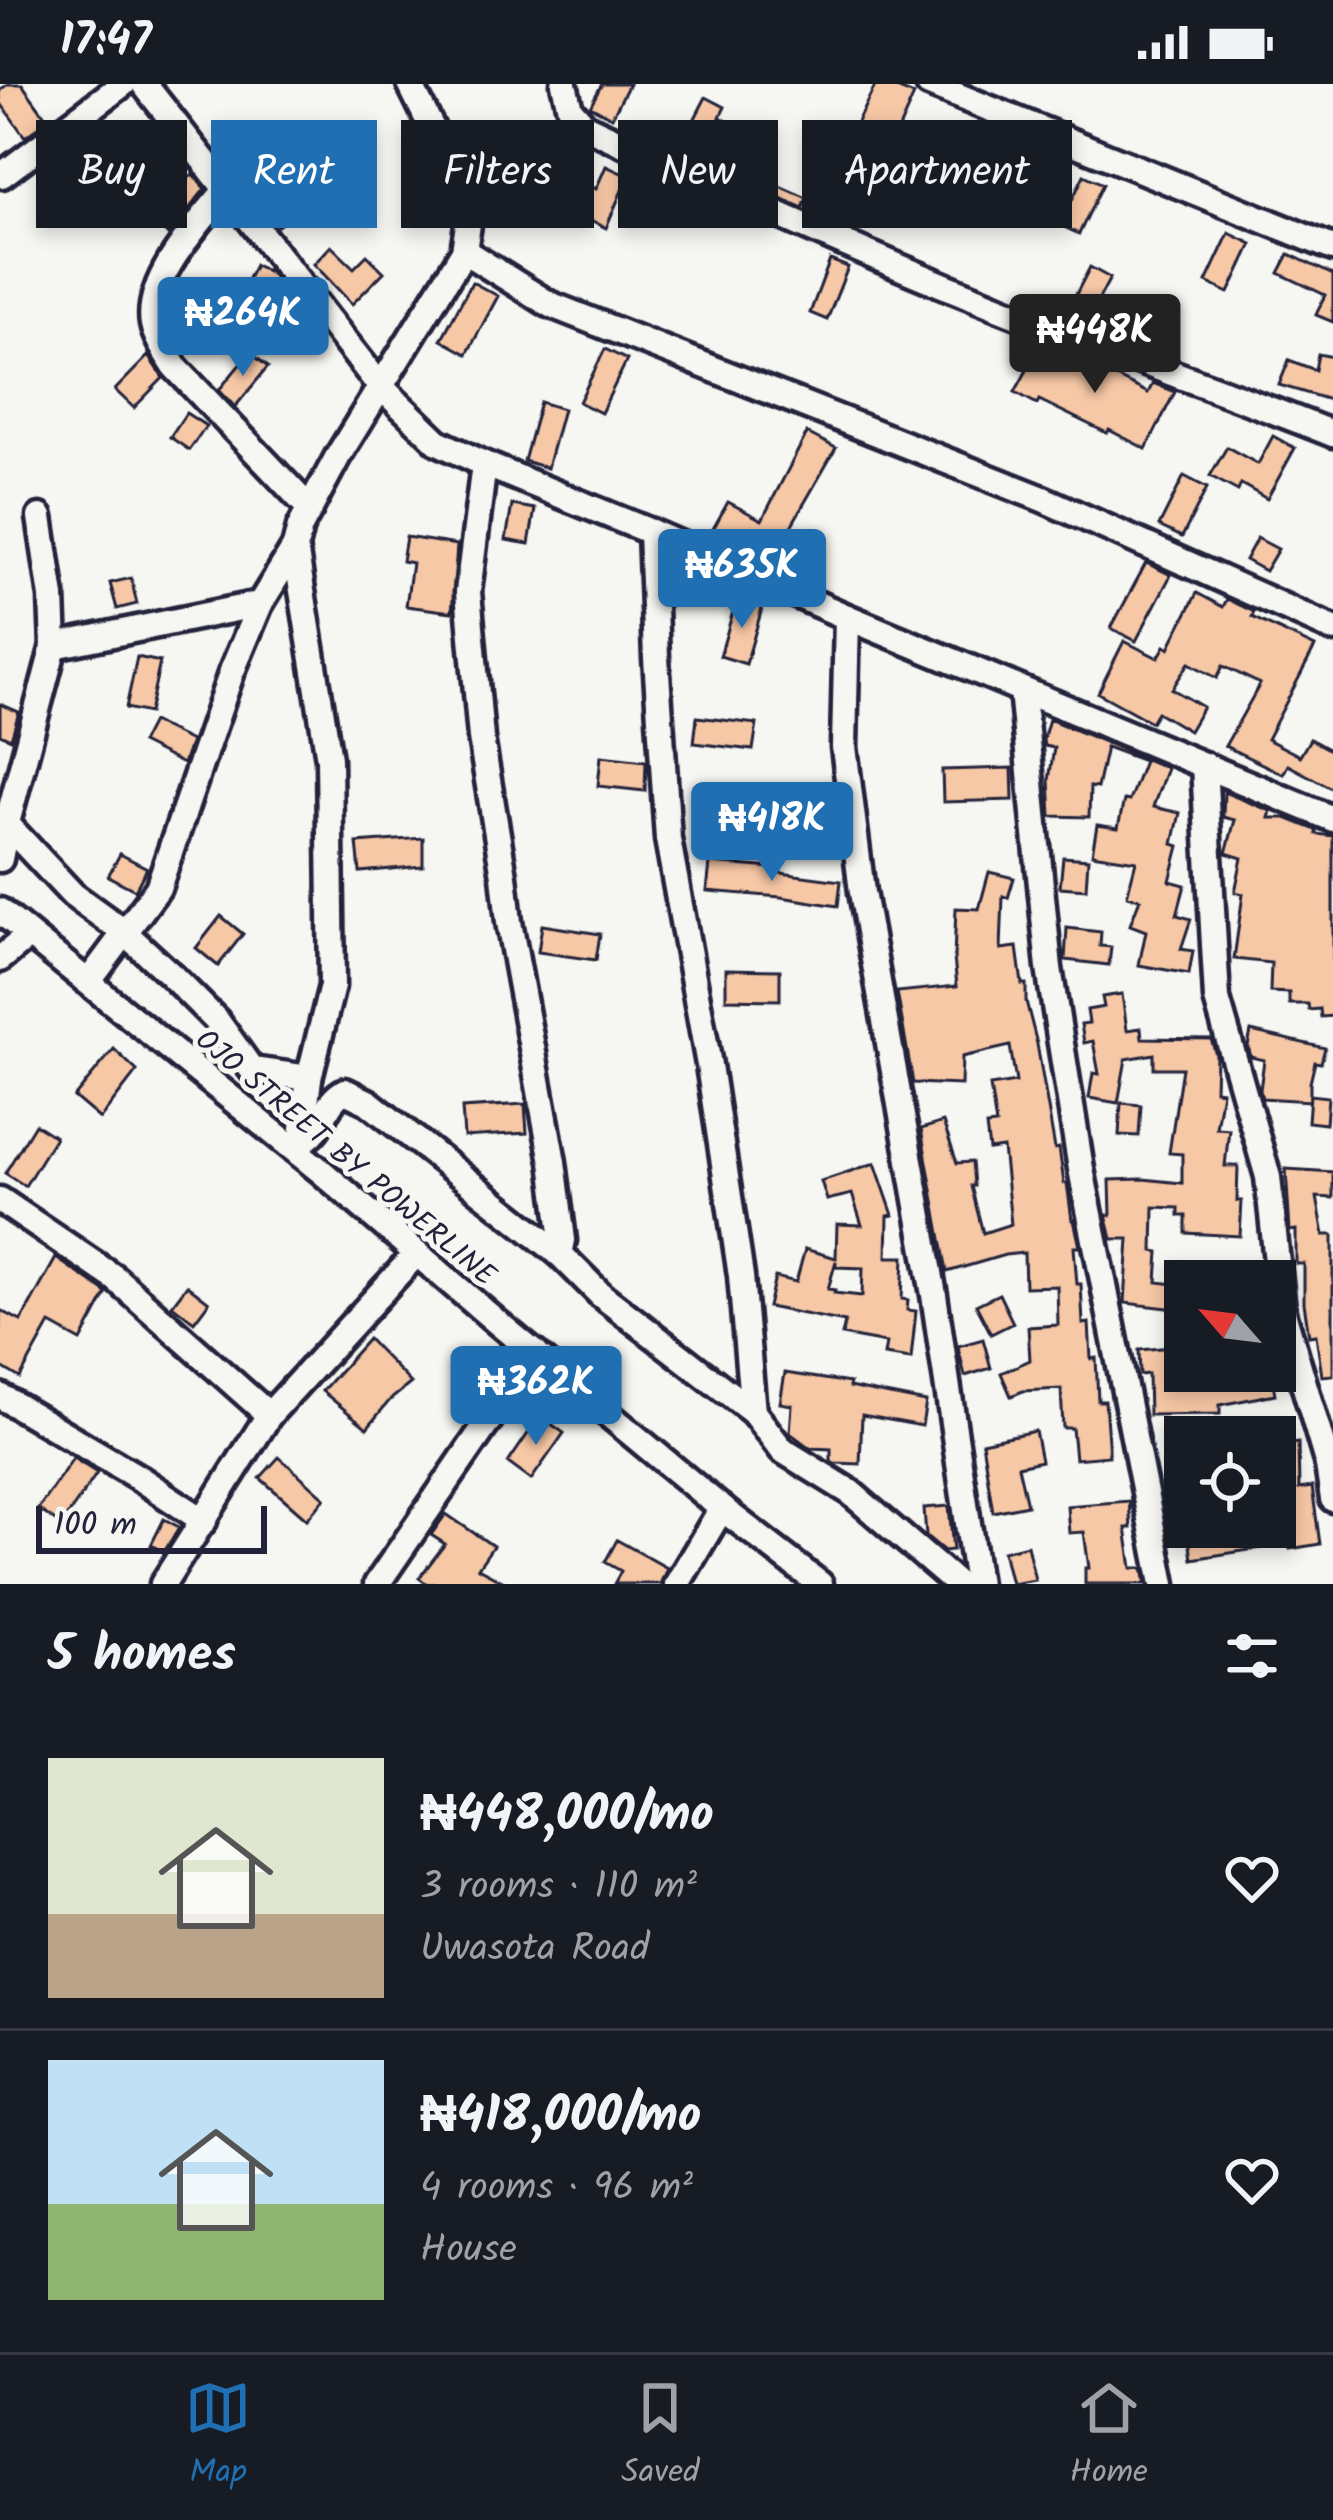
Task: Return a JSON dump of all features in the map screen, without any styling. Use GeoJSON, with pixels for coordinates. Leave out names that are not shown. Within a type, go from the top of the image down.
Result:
{"type":"FeatureCollection","features":[{"type":"Feature","properties":{"kind":"street"},"geometry":{"type":"LineString","coordinates":[[2,175],[122,84]]}},
{"type":"Feature","properties":{"kind":"street"},"geometry":{"type":"LineString","coordinates":[[144,84],[211,171]]}},
{"type":"Feature","properties":{"kind":"street"},"geometry":{"type":"LineString","coordinates":[[89,981],[158,888],[202,754],[260,604],[295,547],[300,527],[338,456],[464,250],[470,211],[467,199],[410,84]]}},
{"type":"Feature","properties":{"kind":"street"},"geometry":{"type":"LineString","coordinates":[[564,84],[570,110],[585,126],[717,188],[1013,313],[1333,434]]}},
{"type":"Feature","properties":{"kind":"street"},"geometry":{"type":"LineString","coordinates":[[929,84],[1333,248]]}},
{"type":"Feature","properties":{"kind":"street"},"geometry":{"type":"LineString","coordinates":[[211,210],[161,277],[152,322],[175,367],[310,509]]}},
{"type":"Feature","properties":{"kind":"street"},"geometry":{"type":"LineString","coordinates":[[256,228],[380,386],[437,442],[1333,819]]}},
{"type":"Feature","properties":{"kind":"street"},"geometry":{"type":"LineString","coordinates":[[464,250],[549,304],[1043,500],[1333,629]]}},
{"type":"Feature","properties":{"kind":"street"},"geometry":{"type":"LineString","coordinates":[[484,464],[468,592],[481,738],[508,922],[553,1162],[563,1240],[560,1254]]}},
{"type":"Feature","properties":{"kind":"street"},"geometry":{"type":"LineString","coordinates":[[0,859],[3,820],[54,646],[40,517]]}},
{"type":"Feature","properties":{"kind":"street"},"geometry":{"type":"LineString","coordinates":[[651,532],[668,839],[710,1065],[741,1276],[753,1412]]}},
{"type":"Feature","properties":{"kind":"street"},"geometry":{"type":"LineString","coordinates":[[295,547],[329,759],[332,986],[309,1078],[301,1148]]}},
{"type":"Feature","properties":{"kind":"street"},"geometry":{"type":"LineString","coordinates":[[54,646],[260,604]]}},
{"type":"Feature","properties":{"kind":"street"},"geometry":{"type":"LineString","coordinates":[[847,617],[844,747],[862,892],[934,1295],[977,1584]]}},
{"type":"Feature","properties":{"kind":"street"},"geometry":{"type":"LineString","coordinates":[[1022,690],[1049,968],[1082,1169],[1163,1584]]}},
{"type":"Feature","properties":{"kind":"street"},"geometry":{"type":"LineString","coordinates":[[1204,765],[1217,999],[1268,1177],[1282,1310],[1328,1465],[1333,1499]]}},
{"type":"Feature","properties":{"kind":"street"},"geometry":{"type":"LineString","coordinates":[[3,820],[73,895],[171,974],[217,1021],[252,1070],[309,1078]]}},
{"type":"Feature","properties":{"kind":"street","name":"OJO STREET BY POWERLINE"},"geometry":{"type":"LineString","coordinates":[[0,911],[230,1099],[301,1148],[535,1353],[820,1584]]}},
{"type":"Feature","properties":{"kind":"street"},"geometry":{"type":"LineString","coordinates":[[0,958],[28,936]]}},
{"type":"Feature","properties":{"kind":"street"},"geometry":{"type":"LineString","coordinates":[[230,1099],[252,1070]]}},
{"type":"Feature","properties":{"kind":"street"},"geometry":{"type":"LineString","coordinates":[[301,1148],[315,1134],[332,1098],[345,1091],[354,1093],[404,1128],[560,1254],[602,1294],[753,1412],[782,1450],[850,1492],[957,1584]]}},
{"type":"Feature","properties":{"kind":"street"},"geometry":{"type":"LineString","coordinates":[[0,1200],[115,1278],[269,1415]]}},
{"type":"Feature","properties":{"kind":"street"},"geometry":{"type":"LineString","coordinates":[[163,1584],[269,1415],[417,1253]]}},
{"type":"Feature","properties":{"kind":"street"},"geometry":{"type":"LineString","coordinates":[[377,1584],[535,1353]]}},
{"type":"Feature","properties":{"kind":"street"},"geometry":{"type":"LineString","coordinates":[[0,1396],[205,1521]]}},
{"type":"Feature","properties":{"kind":"street"},"geometry":{"type":"LineString","coordinates":[[677,1584],[722,1508]]}},
{"type":"Feature","properties":{"kind":"building"},"geometry":{"type":"Polygon","coordinates":[[[8,84],[22,84],[48,120],[36,120],[36,129],[25,137],[0,102],[0,90],[8,84]]]}},
{"type":"Feature","properties":{"kind":"building"},"geometry":{"type":"Polygon","coordinates":[[[602,84],[629,84],[612,117],[590,106],[602,84]]]}},
{"type":"Feature","properties":{"kind":"building"},"geometry":{"type":"Polygon","coordinates":[[[876,84],[914,95],[903,120],[858,120],[876,84]]]}},
{"type":"Feature","properties":{"kind":"building"},"geometry":{"type":"Polygon","coordinates":[[[706,97],[725,107],[720,117],[726,120],[694,120],[706,97]]]}},
{"type":"Feature","properties":{"kind":"building"},"geometry":{"type":"Polygon","coordinates":[[[606,166],[618,171],[618,200],[606,228],[594,222],[594,188],[606,166]]]}},
{"type":"Feature","properties":{"kind":"building"},"geometry":{"type":"Polygon","coordinates":[[[193,174],[205,189],[187,211],[187,180],[193,174]]]}},
{"type":"Feature","properties":{"kind":"building"},"geometry":{"type":"Polygon","coordinates":[[[1084,175],[1103,184],[1079,234],[1066,228],[1072,228],[1072,200],[1084,175]]]}},
{"type":"Feature","properties":{"kind":"building"},"geometry":{"type":"Polygon","coordinates":[[[778,185],[802,196],[802,208],[778,197],[778,185]]]}},
{"type":"Feature","properties":{"kind":"building"},"geometry":{"type":"Polygon","coordinates":[[[1229,233],[1252,244],[1229,293],[1206,282],[1229,233]]]}},
{"type":"Feature","properties":{"kind":"building"},"geometry":{"type":"Polygon","coordinates":[[[331,246],[354,268],[367,255],[384,272],[352,304],[314,264],[331,246]]]}},
{"type":"Feature","properties":{"kind":"building"},"geometry":{"type":"Polygon","coordinates":[[[1289,254],[1333,275],[1333,322],[1316,315],[1325,295],[1279,273],[1289,254]]]}},
{"type":"Feature","properties":{"kind":"building"},"geometry":{"type":"Polygon","coordinates":[[[830,260],[848,267],[827,320],[810,313],[830,260]]]}},
{"type":"Feature","properties":{"kind":"building"},"geometry":{"type":"Polygon","coordinates":[[[255,265],[276,280],[252,329],[228,317],[255,265]]]}},
{"type":"Feature","properties":{"kind":"building"},"geometry":{"type":"Polygon","coordinates":[[[1090,267],[1110,278],[1094,308],[1074,298],[1090,267]]]}},
{"type":"Feature","properties":{"kind":"building"},"geometry":{"type":"Polygon","coordinates":[[[472,282],[498,296],[467,354],[441,340],[472,282]]]}},
{"type":"Feature","properties":{"kind":"building"},"geometry":{"type":"Polygon","coordinates":[[[1042,343],[1076,362],[1079,356],[1103,366],[1102,370],[1148,393],[1153,383],[1175,392],[1146,449],[1015,392],[1042,343]]]}},
{"type":"Feature","properties":{"kind":"building"},"geometry":{"type":"Polygon","coordinates":[[[605,349],[627,360],[601,413],[579,402],[605,349]]]}},
{"type":"Feature","properties":{"kind":"building"},"geometry":{"type":"Polygon","coordinates":[[[250,352],[268,367],[235,407],[219,390],[250,352]]]}},
{"type":"Feature","properties":{"kind":"building"},"geometry":{"type":"Polygon","coordinates":[[[1318,354],[1333,357],[1333,401],[1279,385],[1289,360],[1315,370],[1318,354]]]}},
{"type":"Feature","properties":{"kind":"building"},"geometry":{"type":"Polygon","coordinates":[[[148,356],[163,378],[134,408],[115,390],[148,356]]]}},
{"type":"Feature","properties":{"kind":"building"},"geometry":{"type":"Polygon","coordinates":[[[540,402],[563,409],[547,468],[524,461],[540,402]]]}},
{"type":"Feature","properties":{"kind":"building"},"geometry":{"type":"Polygon","coordinates":[[[186,413],[206,426],[189,450],[170,437],[186,413]]]}},
{"type":"Feature","properties":{"kind":"building"},"geometry":{"type":"Polygon","coordinates":[[[807,433],[836,448],[774,556],[713,529],[728,502],[762,520],[807,433]]]}},
{"type":"Feature","properties":{"kind":"building"},"geometry":{"type":"Polygon","coordinates":[[[1273,436],[1295,448],[1267,499],[1241,484],[1238,491],[1210,476],[1227,447],[1258,464],[1273,436]]]}},
{"type":"Feature","properties":{"kind":"building"},"geometry":{"type":"Polygon","coordinates":[[[1184,476],[1207,488],[1182,537],[1159,526],[1184,476]]]}},
{"type":"Feature","properties":{"kind":"building"},"geometry":{"type":"Polygon","coordinates":[[[512,505],[535,509],[529,544],[506,540],[512,505]]]}},
{"type":"Feature","properties":{"kind":"building"},"geometry":{"type":"Polygon","coordinates":[[[406,537],[457,545],[452,612],[406,606],[412,563],[402,561],[406,537]]]}},
{"type":"Feature","properties":{"kind":"building"},"geometry":{"type":"Polygon","coordinates":[[[1257,538],[1278,549],[1265,571],[1245,560],[1257,538]]]}},
{"type":"Feature","properties":{"kind":"building"},"geometry":{"type":"Polygon","coordinates":[[[1146,563],[1171,575],[1136,641],[1111,628],[1146,563]]]}},
{"type":"Feature","properties":{"kind":"building"},"geometry":{"type":"Polygon","coordinates":[[[131,578],[137,604],[117,609],[110,583],[131,578]]]}},
{"type":"Feature","properties":{"kind":"building"},"geometry":{"type":"Polygon","coordinates":[[[1197,593],[1223,607],[1227,599],[1254,612],[1252,617],[1315,647],[1267,739],[1300,756],[1310,739],[1333,752],[1333,789],[1288,765],[1283,774],[1225,746],[1260,684],[1223,666],[1217,678],[1189,663],[1172,689],[1203,707],[1189,731],[1157,712],[1151,722],[1098,693],[1124,641],[1158,658],[1165,646],[1169,648],[1197,593]]]}},
{"type":"Feature","properties":{"kind":"building"},"geometry":{"type":"Polygon","coordinates":[[[737,598],[763,605],[746,664],[720,656],[737,598]]]}},
{"type":"Feature","properties":{"kind":"building"},"geometry":{"type":"Polygon","coordinates":[[[137,657],[160,662],[149,713],[126,708],[137,657]]]}},
{"type":"Feature","properties":{"kind":"building"},"geometry":{"type":"Polygon","coordinates":[[[0,704],[19,712],[11,739],[0,734],[0,704]]]}},
{"type":"Feature","properties":{"kind":"building"},"geometry":{"type":"Polygon","coordinates":[[[697,717],[757,724],[753,750],[694,743],[697,717]]]}},
{"type":"Feature","properties":{"kind":"building"},"geometry":{"type":"Polygon","coordinates":[[[1049,719],[1167,768],[1153,807],[1180,813],[1173,844],[1179,846],[1170,881],[1185,885],[1177,915],[1191,919],[1181,949],[1193,951],[1189,974],[1139,965],[1146,931],[1130,925],[1140,899],[1127,896],[1136,861],[1092,854],[1097,825],[1118,828],[1124,800],[1129,801],[1144,761],[1106,747],[1097,788],[1090,787],[1089,817],[1051,816],[1054,748],[1044,746],[1043,740],[1049,719]]]}},
{"type":"Feature","properties":{"kind":"building"},"geometry":{"type":"Polygon","coordinates":[[[152,722],[191,741],[183,764],[141,743],[152,722]]]}},
{"type":"Feature","properties":{"kind":"building"},"geometry":{"type":"Polygon","coordinates":[[[601,756],[646,761],[645,791],[598,786],[601,756]]]}},
{"type":"Feature","properties":{"kind":"building"},"geometry":{"type":"Polygon","coordinates":[[[1012,768],[1013,800],[943,802],[942,770],[1012,768]]]}},
{"type":"Feature","properties":{"kind":"building"},"geometry":{"type":"Polygon","coordinates":[[[1224,792],[1271,811],[1269,818],[1286,818],[1316,834],[1333,836],[1333,1016],[1321,1017],[1320,1009],[1309,1010],[1308,1004],[1289,1004],[1289,993],[1270,992],[1271,963],[1234,959],[1243,894],[1235,892],[1242,858],[1226,853],[1235,820],[1223,817],[1224,792]]]}},
{"type":"Feature","properties":{"kind":"building"},"geometry":{"type":"Polygon","coordinates":[[[423,838],[423,866],[360,872],[357,843],[423,838]]]}},
{"type":"Feature","properties":{"kind":"building"},"geometry":{"type":"Polygon","coordinates":[[[120,854],[147,868],[135,890],[108,876],[120,854]]]}},
{"type":"Feature","properties":{"kind":"building"},"geometry":{"type":"Polygon","coordinates":[[[1063,857],[1088,859],[1086,889],[1060,887],[1063,857]]]}},
{"type":"Feature","properties":{"kind":"building"},"geometry":{"type":"Polygon","coordinates":[[[710,863],[773,868],[773,872],[841,881],[838,906],[707,891],[710,863]]]}},
{"type":"Feature","properties":{"kind":"building"},"geometry":{"type":"Polygon","coordinates":[[[989,872],[1014,878],[1008,898],[1003,896],[1001,949],[1017,947],[1022,984],[1026,984],[1055,1149],[1059,1148],[1080,1247],[1074,1247],[1077,1284],[1081,1284],[1083,1324],[1089,1323],[1091,1359],[1096,1358],[1098,1401],[1105,1401],[1109,1456],[1075,1459],[1072,1428],[1063,1428],[1061,1389],[1011,1396],[1001,1373],[1030,1360],[1028,1327],[1058,1325],[1057,1286],[1025,1287],[1024,1253],[947,1272],[921,1129],[943,1122],[957,1163],[972,1162],[971,1186],[983,1233],[1011,1224],[1003,1148],[989,1150],[986,1126],[996,1125],[990,1086],[1016,1082],[1010,1046],[962,1057],[961,1085],[913,1083],[897,992],[957,986],[956,908],[979,909],[989,872]]]}},
{"type":"Feature","properties":{"kind":"building"},"geometry":{"type":"Polygon","coordinates":[[[221,916],[243,934],[218,966],[196,948],[221,916]]]}},
{"type":"Feature","properties":{"kind":"building"},"geometry":{"type":"Polygon","coordinates":[[[542,925],[600,934],[596,960],[538,952],[542,925]]]}},
{"type":"Feature","properties":{"kind":"building"},"geometry":{"type":"Polygon","coordinates":[[[1067,928],[1101,932],[1100,946],[1111,947],[1109,965],[1065,960],[1067,928]]]}},
{"type":"Feature","properties":{"kind":"building"},"geometry":{"type":"Polygon","coordinates":[[[726,969],[780,970],[780,1000],[726,999],[726,969]]]}},
{"type":"Feature","properties":{"kind":"building"},"geometry":{"type":"Polygon","coordinates":[[[1122,994],[1127,1030],[1141,1028],[1142,1038],[1211,1039],[1216,1055],[1215,1090],[1222,1091],[1216,1128],[1229,1129],[1225,1166],[1238,1166],[1240,1236],[1186,1233],[1186,1216],[1179,1216],[1179,1208],[1154,1207],[1153,1251],[1159,1252],[1157,1282],[1164,1283],[1164,1308],[1125,1303],[1129,1239],[1112,1239],[1107,1215],[1111,1215],[1110,1180],[1182,1183],[1182,1154],[1169,1153],[1182,1068],[1154,1068],[1154,1054],[1126,1059],[1118,1103],[1089,1098],[1093,1073],[1099,1074],[1093,1041],[1084,1043],[1081,1024],[1089,1023],[1087,1010],[1104,1007],[1102,997],[1122,994]]]}},
{"type":"Feature","properties":{"kind":"building"},"geometry":{"type":"Polygon","coordinates":[[[1251,1031],[1325,1048],[1321,1063],[1315,1062],[1310,1101],[1262,1098],[1264,1060],[1251,1057],[1251,1031]]]}},
{"type":"Feature","properties":{"kind":"building"},"geometry":{"type":"Polygon","coordinates":[[[114,1049],[137,1071],[100,1119],[74,1097],[114,1049]]]}},
{"type":"Feature","properties":{"kind":"building"},"geometry":{"type":"Polygon","coordinates":[[[1310,1095],[1328,1097],[1326,1124],[1308,1122],[1310,1095]]]}},
{"type":"Feature","properties":{"kind":"building"},"geometry":{"type":"Polygon","coordinates":[[[1121,1103],[1141,1105],[1139,1136],[1119,1135],[1121,1103]]]}},
{"type":"Feature","properties":{"kind":"building"},"geometry":{"type":"Polygon","coordinates":[[[525,1104],[527,1133],[464,1137],[462,1108],[525,1104]]]}},
{"type":"Feature","properties":{"kind":"building"},"geometry":{"type":"Polygon","coordinates":[[[35,1124],[55,1137],[25,1186],[5,1173],[35,1124]]]}},
{"type":"Feature","properties":{"kind":"building"},"geometry":{"type":"Polygon","coordinates":[[[875,1163],[893,1215],[888,1216],[887,1257],[904,1257],[902,1299],[908,1300],[907,1310],[916,1311],[911,1359],[884,1355],[886,1343],[842,1335],[845,1322],[768,1307],[775,1277],[796,1282],[805,1249],[836,1258],[837,1224],[862,1225],[852,1194],[827,1200],[821,1181],[875,1163]],[[836,1261],[828,1289],[862,1296],[863,1268],[836,1267],[836,1261]]]}},
{"type":"Feature","properties":{"kind":"building"},"geometry":{"type":"Polygon","coordinates":[[[1286,1169],[1333,1172],[1333,1198],[1317,1197],[1324,1235],[1333,1235],[1333,1375],[1322,1376],[1316,1335],[1309,1336],[1304,1264],[1296,1264],[1296,1230],[1290,1231],[1286,1169]]]}},
{"type":"Feature","properties":{"kind":"building"},"geometry":{"type":"Polygon","coordinates":[[[56,1258],[107,1293],[81,1341],[50,1324],[20,1378],[0,1366],[0,1310],[21,1321],[56,1258]]]}},
{"type":"Feature","properties":{"kind":"building"},"geometry":{"type":"Polygon","coordinates":[[[187,1285],[209,1302],[194,1322],[172,1305],[187,1285]]]}},
{"type":"Feature","properties":{"kind":"building"},"geometry":{"type":"Polygon","coordinates":[[[999,1294],[1013,1323],[991,1334],[976,1305],[999,1294]]]}},
{"type":"Feature","properties":{"kind":"building"},"geometry":{"type":"Polygon","coordinates":[[[368,1339],[411,1383],[367,1428],[322,1391],[368,1339]]]}},
{"type":"Feature","properties":{"kind":"building"},"geometry":{"type":"Polygon","coordinates":[[[983,1339],[991,1368],[965,1376],[958,1346],[983,1339]]]}},
{"type":"Feature","properties":{"kind":"building"},"geometry":{"type":"Polygon","coordinates":[[[1164,1348],[1164,1392],[1275,1394],[1220,1405],[1220,1414],[1149,1415],[1148,1374],[1140,1375],[1139,1350],[1164,1348]]]}},
{"type":"Feature","properties":{"kind":"building"},"geometry":{"type":"Polygon","coordinates":[[[785,1373],[926,1402],[922,1426],[862,1415],[860,1464],[835,1463],[831,1449],[810,1448],[790,1433],[792,1405],[780,1403],[785,1373]]]}},
{"type":"Feature","properties":{"kind":"building"},"geometry":{"type":"Polygon","coordinates":[[[540,1416],[564,1433],[531,1480],[508,1463],[540,1416]]]}},
{"type":"Feature","properties":{"kind":"building"},"geometry":{"type":"Polygon","coordinates":[[[1035,1431],[1041,1461],[1018,1466],[1027,1505],[993,1512],[982,1442],[1035,1431]]]}},
{"type":"Feature","properties":{"kind":"building"},"geometry":{"type":"Polygon","coordinates":[[[1296,1443],[1299,1489],[1312,1487],[1320,1544],[1296,1548],[1296,1443]]]}},
{"type":"Feature","properties":{"kind":"building"},"geometry":{"type":"Polygon","coordinates":[[[279,1457],[325,1498],[307,1519],[260,1478],[279,1457]]]}},
{"type":"Feature","properties":{"kind":"building"},"geometry":{"type":"Polygon","coordinates":[[[73,1458],[97,1473],[61,1525],[38,1509],[73,1458]]]}},
{"type":"Feature","properties":{"kind":"building"},"geometry":{"type":"Polygon","coordinates":[[[1129,1501],[1131,1528],[1126,1528],[1132,1568],[1143,1568],[1146,1584],[1085,1584],[1085,1568],[1089,1568],[1084,1532],[1069,1533],[1067,1506],[1129,1501]]]}},
{"type":"Feature","properties":{"kind":"building"},"geometry":{"type":"Polygon","coordinates":[[[949,1506],[953,1550],[944,1551],[926,1536],[924,1508],[949,1506]]]}},
{"type":"Feature","properties":{"kind":"building"},"geometry":{"type":"Polygon","coordinates":[[[446,1514],[493,1546],[478,1568],[508,1584],[427,1584],[419,1578],[445,1544],[431,1535],[446,1514]]]}},
{"type":"Feature","properties":{"kind":"building"},"geometry":{"type":"Polygon","coordinates":[[[164,1519],[179,1527],[164,1552],[151,1545],[164,1519]]]}},
{"type":"Feature","properties":{"kind":"building"},"geometry":{"type":"Polygon","coordinates":[[[617,1540],[667,1568],[660,1584],[614,1584],[621,1571],[605,1562],[617,1540]]]}},
{"type":"Feature","properties":{"kind":"building"},"geometry":{"type":"Polygon","coordinates":[[[1027,1545],[1035,1580],[1011,1584],[1003,1551],[1027,1545]]]}},
{"type":"Feature","properties":{"kind":"building"},"geometry":{"type":"Polygon","coordinates":[[[1190,1548],[1262,1548],[1192,1559],[1190,1548]]]}}]}
